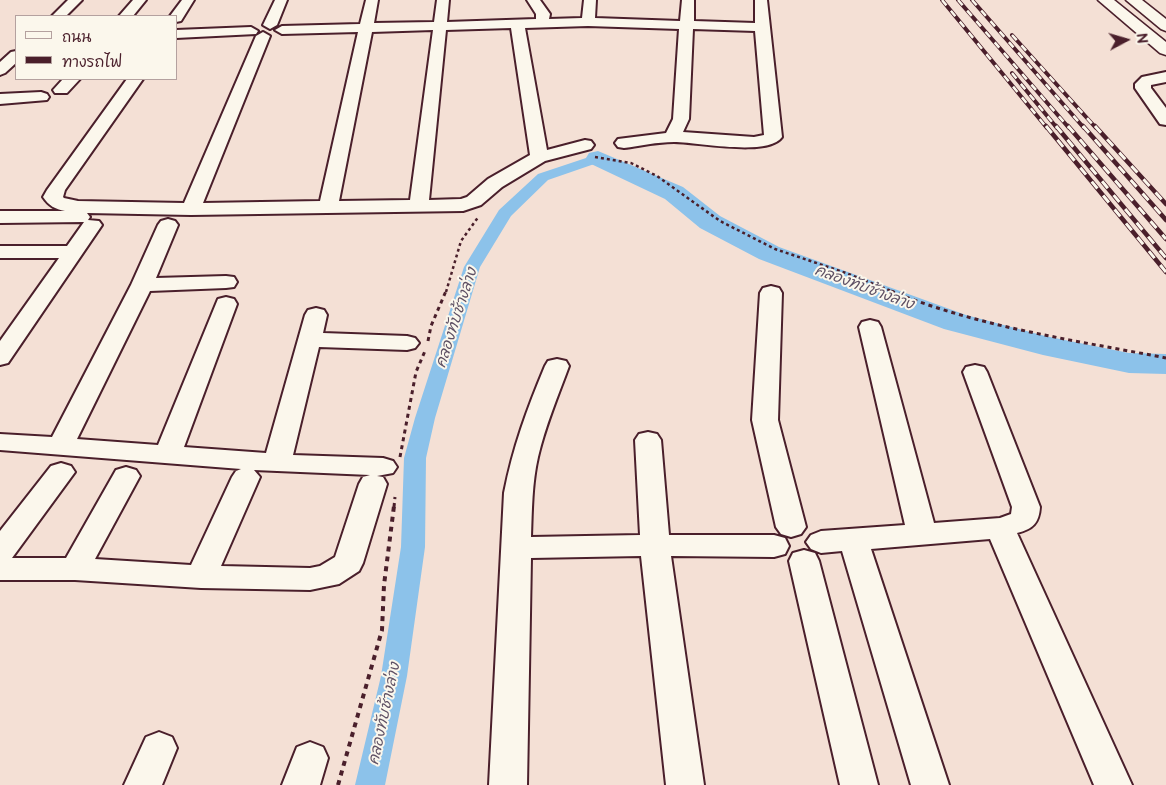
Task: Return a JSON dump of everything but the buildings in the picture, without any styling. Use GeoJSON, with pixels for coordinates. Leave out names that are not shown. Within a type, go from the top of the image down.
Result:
{"type":"FeatureCollection","features":[{"type":"Feature","properties":{"kind":"main road"},"geometry":{"type":"LineString","coordinates":[[1105,0],[1166,50]]}},
{"type":"Feature","properties":{"kind":"main road"},"geometry":{"type":"LineString","coordinates":[[1133,0],[1166,26]]}},
{"type":"Feature","properties":{"kind":"street"},"geometry":{"type":"LineString","coordinates":[[60,15],[76,0]]}},
{"type":"Feature","properties":{"kind":"street"},"geometry":{"type":"LineString","coordinates":[[127,15],[140,0]]}},
{"type":"Feature","properties":{"kind":"street"},"geometry":{"type":"LineString","coordinates":[[178,15],[188,0]]}},
{"type":"Feature","properties":{"kind":"street"},"geometry":{"type":"LineString","coordinates":[[191,213],[281,0]]}},
{"type":"Feature","properties":{"kind":"street"},"geometry":{"type":"LineString","coordinates":[[328,207],[372,0]]}},
{"type":"Feature","properties":{"kind":"street"},"geometry":{"type":"LineString","coordinates":[[419,206],[443,0]]}},
{"type":"Feature","properties":{"kind":"street"},"geometry":{"type":"LineString","coordinates":[[533,0],[543,19]]}},
{"type":"Feature","properties":{"kind":"street"},"geometry":{"type":"LineString","coordinates":[[588,22],[590,0]]}},
{"type":"Feature","properties":{"kind":"street"},"geometry":{"type":"LineString","coordinates":[[672,137],[681,119],[688,0]]}},
{"type":"Feature","properties":{"kind":"street"},"geometry":{"type":"LineString","coordinates":[[624,143],[672,137],[754,142],[766,141],[772,137],[761,0]]}},
{"type":"Feature","properties":{"kind":"street"},"geometry":{"type":"LineString","coordinates":[[500,15],[588,22],[762,27]]}},
{"type":"Feature","properties":{"kind":"street"},"geometry":{"type":"LineString","coordinates":[[178,34],[517,24],[543,19]]}},
{"type":"Feature","properties":{"kind":"street"},"geometry":{"type":"LineString","coordinates":[[517,24],[539,156]]}},
{"type":"Feature","properties":{"kind":"street"},"geometry":{"type":"LineString","coordinates":[[0,70],[15,56]]}},
{"type":"Feature","properties":{"kind":"street"},"geometry":{"type":"LineString","coordinates":[[1166,77],[1147,80],[1142,88],[1166,120]]}},
{"type":"Feature","properties":{"kind":"street"},"geometry":{"type":"LineString","coordinates":[[134,80],[52,197],[61,204],[78,207],[191,213]]}},
{"type":"Feature","properties":{"kind":"street"},"geometry":{"type":"LineString","coordinates":[[0,99],[41,97]]}},
{"type":"Feature","properties":{"kind":"street"},"geometry":{"type":"LineString","coordinates":[[4,227],[191,213],[328,207],[452,206],[474,201],[495,183],[539,156],[587,150]]}},
{"type":"Feature","properties":{"kind":"street"},"geometry":{"type":"LineString","coordinates":[[0,358],[92,225]]}},
{"type":"Feature","properties":{"kind":"street"},"geometry":{"type":"LineString","coordinates":[[0,552],[60,459],[168,225]]}},
{"type":"Feature","properties":{"kind":"street"},"geometry":{"type":"LineString","coordinates":[[0,252],[74,252]]}},
{"type":"Feature","properties":{"kind":"street"},"geometry":{"type":"LineString","coordinates":[[142,284],[226,293],[168,454]]}},
{"type":"Feature","properties":{"kind":"street"},"geometry":{"type":"LineString","coordinates":[[771,293],[765,420],[783,536]]}},
{"type":"Feature","properties":{"kind":"street"},"geometry":{"type":"LineString","coordinates":[[277,462],[316,315]]}},
{"type":"Feature","properties":{"kind":"street"},"geometry":{"type":"LineString","coordinates":[[870,327],[922,533]]}},
{"type":"Feature","properties":{"kind":"street"},"geometry":{"type":"LineString","coordinates":[[310,340],[407,343]]}},
{"type":"Feature","properties":{"kind":"street"},"geometry":{"type":"LineString","coordinates":[[508,785],[518,493],[524,458],[533,427],[557,366]]}},
{"type":"Feature","properties":{"kind":"street"},"geometry":{"type":"LineString","coordinates":[[812,551],[854,539],[1000,528],[1018,523],[1025,518],[1026,507],[975,372]]}},
{"type":"Feature","properties":{"kind":"street"},"geometry":{"type":"LineString","coordinates":[[648,440],[655,545],[681,745],[684,785]]}},
{"type":"Feature","properties":{"kind":"street"},"geometry":{"type":"LineString","coordinates":[[0,442],[60,459],[168,454],[277,462],[387,477],[348,563],[328,576],[310,579],[201,578],[75,569],[0,569]]}},
{"type":"Feature","properties":{"kind":"street"},"geometry":{"type":"LineString","coordinates":[[75,569],[126,476]]}},
{"type":"Feature","properties":{"kind":"street"},"geometry":{"type":"LineString","coordinates":[[201,578],[246,477]]}},
{"type":"Feature","properties":{"kind":"street"},"geometry":{"type":"LineString","coordinates":[[1000,528],[1113,785]]}},
{"type":"Feature","properties":{"kind":"street"},"geometry":{"type":"LineString","coordinates":[[517,548],[655,545],[783,536],[809,530],[859,785]]}},
{"type":"Feature","properties":{"kind":"street"},"geometry":{"type":"LineString","coordinates":[[854,539],[930,785]]}},
{"type":"Feature","properties":{"kind":"street"},"geometry":{"type":"LineString","coordinates":[[143,785],[159,748]]}},
{"type":"Feature","properties":{"kind":"path"},"geometry":{"type":"LineString","coordinates":[[587,150],[630,163],[657,176],[720,221],[756,240],[795,256],[853,275],[927,306],[1016,329],[1166,358]]}},
{"type":"Feature","properties":{"kind":"path"},"geometry":{"type":"LineString","coordinates":[[338,785],[382,630],[387,477],[406,431],[416,372],[425,354],[431,326],[444,298],[460,241],[482,212]]}},
{"type":"Feature","properties":{"kind":"waterway","name":"คลองทับช้างล่าง"},"geometry":{"type":"LineString","coordinates":[[370,785],[394,676],[413,547],[415,458],[425,418],[472,267],[505,213],[543,177],[598,158]]}},
{"type":"Feature","properties":{"kind":"waterway","name":"คลองทับช้างล่าง"},"geometry":{"type":"LineString","coordinates":[[598,158],[674,193],[710,222],[769,253],[955,322],[1043,345],[1129,363],[1166,364]]}},
{"type":"Feature","properties":{"kind":"railway"},"geometry":{"type":"LineString","coordinates":[[942,0],[1047,128]]}},
{"type":"Feature","properties":{"kind":"railway"},"geometry":{"type":"LineString","coordinates":[[958,0],[1069,128]]}},
{"type":"Feature","properties":{"kind":"railway"},"geometry":{"type":"LineString","coordinates":[[972,0],[1084,128]]}},
{"type":"Feature","properties":{"kind":"railway"},"geometry":{"type":"LineString","coordinates":[[1012,35],[1096,128]]}},
{"type":"Feature","properties":{"kind":"railway"},"geometry":{"type":"LineString","coordinates":[[1012,73],[1057,128]]}},
{"type":"Feature","properties":{"kind":"railway"},"geometry":{"type":"LineString","coordinates":[[1046,126],[1166,272]]}},
{"type":"Feature","properties":{"kind":"railway"},"geometry":{"type":"LineString","coordinates":[[1056,126],[1166,258]]}},
{"type":"Feature","properties":{"kind":"railway"},"geometry":{"type":"LineString","coordinates":[[1068,126],[1166,239]]}},
{"type":"Feature","properties":{"kind":"railway"},"geometry":{"type":"LineString","coordinates":[[1083,126],[1166,220]]}},
{"type":"Feature","properties":{"kind":"railway"},"geometry":{"type":"LineString","coordinates":[[1095,126],[1166,204]]}}]}
